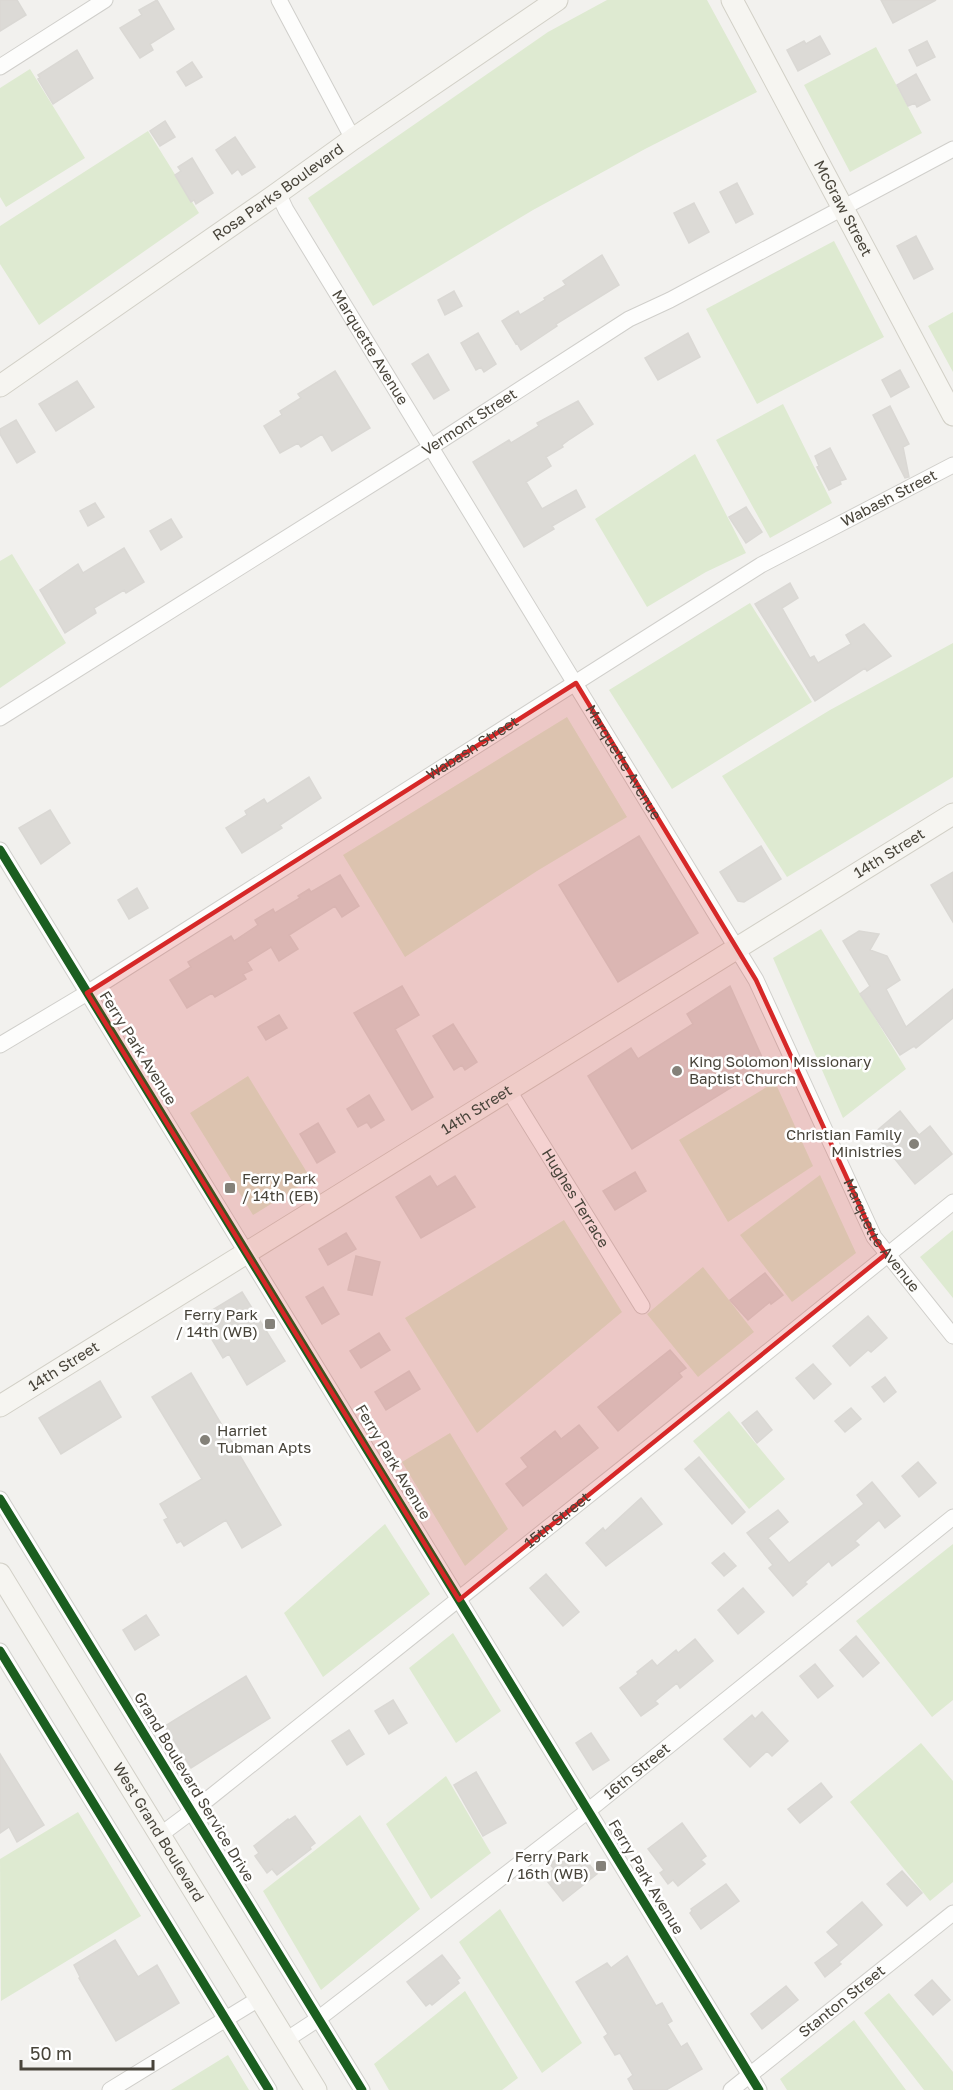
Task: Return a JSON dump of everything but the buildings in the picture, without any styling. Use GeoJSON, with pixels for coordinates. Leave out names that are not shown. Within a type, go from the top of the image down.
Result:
{"type":"FeatureCollection","features":[{"type":"Feature","properties":{"kind":"street"},"geometry":{"type":"LineString","coordinates":[[0,67],[105,0]]}},
{"type":"Feature","properties":{"kind":"street"},"geometry":{"type":"LineString","coordinates":[[279,0],[352,139]]}},
{"type":"Feature","properties":{"kind":"street","name":"Rosa Parks Boulevard"},"geometry":{"type":"LineString","coordinates":[[0,386],[352,139],[557,0]]}},
{"type":"Feature","properties":{"kind":"street","name":"McGraw Street"},"geometry":{"type":"LineString","coordinates":[[732,0],[953,415]]}},
{"type":"Feature","properties":{"kind":"street","name":"Vermont Street"},"geometry":{"type":"LineString","coordinates":[[0,718],[432,447],[629,319],[670,300],[953,149]]}},
{"type":"Feature","properties":{"kind":"street","name":"Marquette Avenue"},"geometry":{"type":"LineString","coordinates":[[278,193],[292,220],[738,948],[756,980],[873,1237],[953,1336]]}},
{"type":"Feature","properties":{"kind":"street","name":"Wabash Street"},"geometry":{"type":"LineString","coordinates":[[0,1045],[87,993],[761,565],[953,465]]}},
{"type":"Feature","properties":{"kind":"street","name":"14th Street"},"geometry":{"type":"LineString","coordinates":[[0,1406],[953,814]]}},
{"type":"Feature","properties":{"kind":"street","name":"Ferry Park Avenue"},"geometry":{"type":"LineString","coordinates":[[0,850],[759,2090]]}},
{"type":"Feature","properties":{"kind":"street","name":"Hughes Terrace"},"geometry":{"type":"LineString","coordinates":[[509,1091],[642,1306]]}},
{"type":"Feature","properties":{"kind":"street","name":"15th Street"},"geometry":{"type":"LineString","coordinates":[[160,1835],[459,1600],[953,1202]]}},
{"type":"Feature","properties":{"kind":"street","name":"Grand Boulevard Service Drive"},"geometry":{"type":"LineString","coordinates":[[0,1499],[362,2090]]}},
{"type":"Feature","properties":{"kind":"street","name":"16th Street"},"geometry":{"type":"LineString","coordinates":[[286,2040],[318,2019],[589,1810],[953,1517]]}},
{"type":"Feature","properties":{"kind":"street","name":"West Grand Boulevard"},"geometry":{"type":"LineString","coordinates":[[0,1574],[316,2090]]}},
{"type":"Feature","properties":{"kind":"street"},"geometry":{"type":"LineString","coordinates":[[0,1651],[269,2090]]}},
{"type":"Feature","properties":{"kind":"street","name":"Stanton Street"},"geometry":{"type":"LineString","coordinates":[[731,2090],[953,1913]]}},
{"type":"Feature","properties":{"kind":"street"},"geometry":{"type":"LineString","coordinates":[[110,2090],[260,1998]]}},
{"type":"Feature","properties":{"kind":"highlighted area"},"geometry":{"type":"Polygon","coordinates":[[[576,683],[756,980],[874,1237],[886,1254],[459,1600],[87,993],[576,683]]]}},
{"type":"Feature","properties":{"kind":"green space"},"geometry":{"type":"Polygon","coordinates":[[[607,0],[707,0],[757,92],[533,210],[373,306],[308,198],[548,32],[607,0]]]}},
{"type":"Feature","properties":{"kind":"green space"},"geometry":{"type":"Polygon","coordinates":[[[876,47],[922,133],[850,172],[804,85],[876,47]]]}},
{"type":"Feature","properties":{"kind":"green space"},"geometry":{"type":"Polygon","coordinates":[[[30,69],[85,158],[6,207],[0,197],[0,88],[30,69]]]}},
{"type":"Feature","properties":{"kind":"green space"},"geometry":{"type":"Polygon","coordinates":[[[148,131],[199,213],[39,325],[0,264],[0,226],[148,131]]]}},
{"type":"Feature","properties":{"kind":"green space"},"geometry":{"type":"Polygon","coordinates":[[[834,241],[884,337],[757,404],[706,309],[834,241]]]}},
{"type":"Feature","properties":{"kind":"green space"},"geometry":{"type":"Polygon","coordinates":[[[953,312],[953,372],[928,326],[953,312]]]}},
{"type":"Feature","properties":{"kind":"green space"},"geometry":{"type":"Polygon","coordinates":[[[783,404],[832,503],[770,538],[716,440],[783,404]]]}},
{"type":"Feature","properties":{"kind":"green space"},"geometry":{"type":"Polygon","coordinates":[[[695,454],[746,553],[706,572],[647,607],[595,519],[695,454]]]}},
{"type":"Feature","properties":{"kind":"green space"},"geometry":{"type":"Polygon","coordinates":[[[12,554],[66,643],[0,688],[0,561],[12,554]]]}},
{"type":"Feature","properties":{"kind":"green space"},"geometry":{"type":"Polygon","coordinates":[[[750,603],[812,702],[672,789],[609,690],[750,603]]]}},
{"type":"Feature","properties":{"kind":"green space"},"geometry":{"type":"Polygon","coordinates":[[[953,643],[953,777],[787,877],[722,776],[830,710],[953,643]]]}},
{"type":"Feature","properties":{"kind":"green space"},"geometry":{"type":"Polygon","coordinates":[[[567,717],[627,817],[537,871],[405,957],[343,855],[567,717]]]}},
{"type":"Feature","properties":{"kind":"green space"},"geometry":{"type":"Polygon","coordinates":[[[821,929],[906,1069],[843,1118],[773,958],[821,929]]]}},
{"type":"Feature","properties":{"kind":"green space"},"geometry":{"type":"Polygon","coordinates":[[[248,1076],[311,1179],[253,1215],[190,1113],[248,1076]]]}},
{"type":"Feature","properties":{"kind":"green space"},"geometry":{"type":"Polygon","coordinates":[[[775,1082],[813,1166],[728,1222],[679,1140],[775,1082]]]}},
{"type":"Feature","properties":{"kind":"green space"},"geometry":{"type":"Polygon","coordinates":[[[820,1175],[856,1253],[792,1302],[740,1235],[820,1175]]]}},
{"type":"Feature","properties":{"kind":"green space"},"geometry":{"type":"Polygon","coordinates":[[[564,1220],[622,1312],[477,1433],[405,1318],[564,1220]]]}},
{"type":"Feature","properties":{"kind":"green space"},"geometry":{"type":"Polygon","coordinates":[[[953,1230],[953,1298],[920,1257],[953,1230]]]}},
{"type":"Feature","properties":{"kind":"green space"},"geometry":{"type":"Polygon","coordinates":[[[703,1267],[754,1332],[698,1377],[647,1314],[703,1267]]]}},
{"type":"Feature","properties":{"kind":"green space"},"geometry":{"type":"Polygon","coordinates":[[[729,1411],[785,1479],[749,1509],[693,1441],[729,1411]]]}},
{"type":"Feature","properties":{"kind":"green space"},"geometry":{"type":"Polygon","coordinates":[[[450,1433],[508,1529],[465,1566],[402,1462],[450,1433]]]}},
{"type":"Feature","properties":{"kind":"green space"},"geometry":{"type":"Polygon","coordinates":[[[385,1524],[430,1594],[323,1677],[284,1613],[385,1524]]]}},
{"type":"Feature","properties":{"kind":"green space"},"geometry":{"type":"Polygon","coordinates":[[[953,1544],[953,1700],[932,1717],[856,1621],[953,1544]]]}},
{"type":"Feature","properties":{"kind":"green space"},"geometry":{"type":"Polygon","coordinates":[[[453,1633],[501,1711],[456,1743],[409,1668],[453,1633]]]}},
{"type":"Feature","properties":{"kind":"green space"},"geometry":{"type":"Polygon","coordinates":[[[921,1743],[953,1781],[953,1882],[930,1901],[850,1802],[921,1743]]]}},
{"type":"Feature","properties":{"kind":"green space"},"geometry":{"type":"Polygon","coordinates":[[[446,1776],[491,1853],[431,1899],[386,1824],[446,1776]]]}},
{"type":"Feature","properties":{"kind":"green space"},"geometry":{"type":"Polygon","coordinates":[[[78,1812],[141,1916],[1,2001],[0,1859],[78,1812]]]}},
{"type":"Feature","properties":{"kind":"green space"},"geometry":{"type":"Polygon","coordinates":[[[360,1815],[420,1909],[321,1990],[263,1891],[360,1815]]]}},
{"type":"Feature","properties":{"kind":"green space"},"geometry":{"type":"Polygon","coordinates":[[[500,1909],[582,2043],[542,2073],[459,1942],[500,1909]]]}},
{"type":"Feature","properties":{"kind":"green space"},"geometry":{"type":"Polygon","coordinates":[[[465,1991],[518,2078],[502,2090],[389,2090],[374,2064],[465,1991]]]}},
{"type":"Feature","properties":{"kind":"green space"},"geometry":{"type":"Polygon","coordinates":[[[889,1993],[953,2072],[953,2090],[924,2090],[864,2013],[889,1993]]]}},
{"type":"Feature","properties":{"kind":"green space"},"geometry":{"type":"Polygon","coordinates":[[[854,2020],[906,2090],[787,2090],[780,2079],[854,2020]]]}},
{"type":"Feature","properties":{"kind":"green space"},"geometry":{"type":"Polygon","coordinates":[[[228,2055],[249,2090],[171,2090],[228,2055]]]}},
{"type":"Feature","properties":{"kind":"cycle path"},"geometry":{"type":"LineString","coordinates":[[0,850],[759,2090]]}},
{"type":"Feature","properties":{"kind":"cycle path"},"geometry":{"type":"LineString","coordinates":[[0,1499],[362,2090]]}},
{"type":"Feature","properties":{"kind":"cycle path"},"geometry":{"type":"LineString","coordinates":[[0,1651],[269,2090]]}},
{"type":"Feature","properties":{"kind":"place","name":"King Solomon Missionary Baptist Church"},"geometry":{"type":"Point","coordinates":[677,1071]}},
{"type":"Feature","properties":{"kind":"place","name":"Christian Family Ministries"},"geometry":{"type":"Point","coordinates":[914,1144]}},
{"type":"Feature","properties":{"kind":"place","name":"Ferry Park / 14th (EB)"},"geometry":{"type":"Point","coordinates":[230,1188]}},
{"type":"Feature","properties":{"kind":"place","name":"Ferry Park / 14th (WB)"},"geometry":{"type":"Point","coordinates":[270,1324]}},
{"type":"Feature","properties":{"kind":"place","name":"Harriet Tubman Apts"},"geometry":{"type":"Point","coordinates":[205,1440]}},
{"type":"Feature","properties":{"kind":"place","name":"Ferry Park / 16th (WB)"},"geometry":{"type":"Point","coordinates":[601,1866]}}]}
